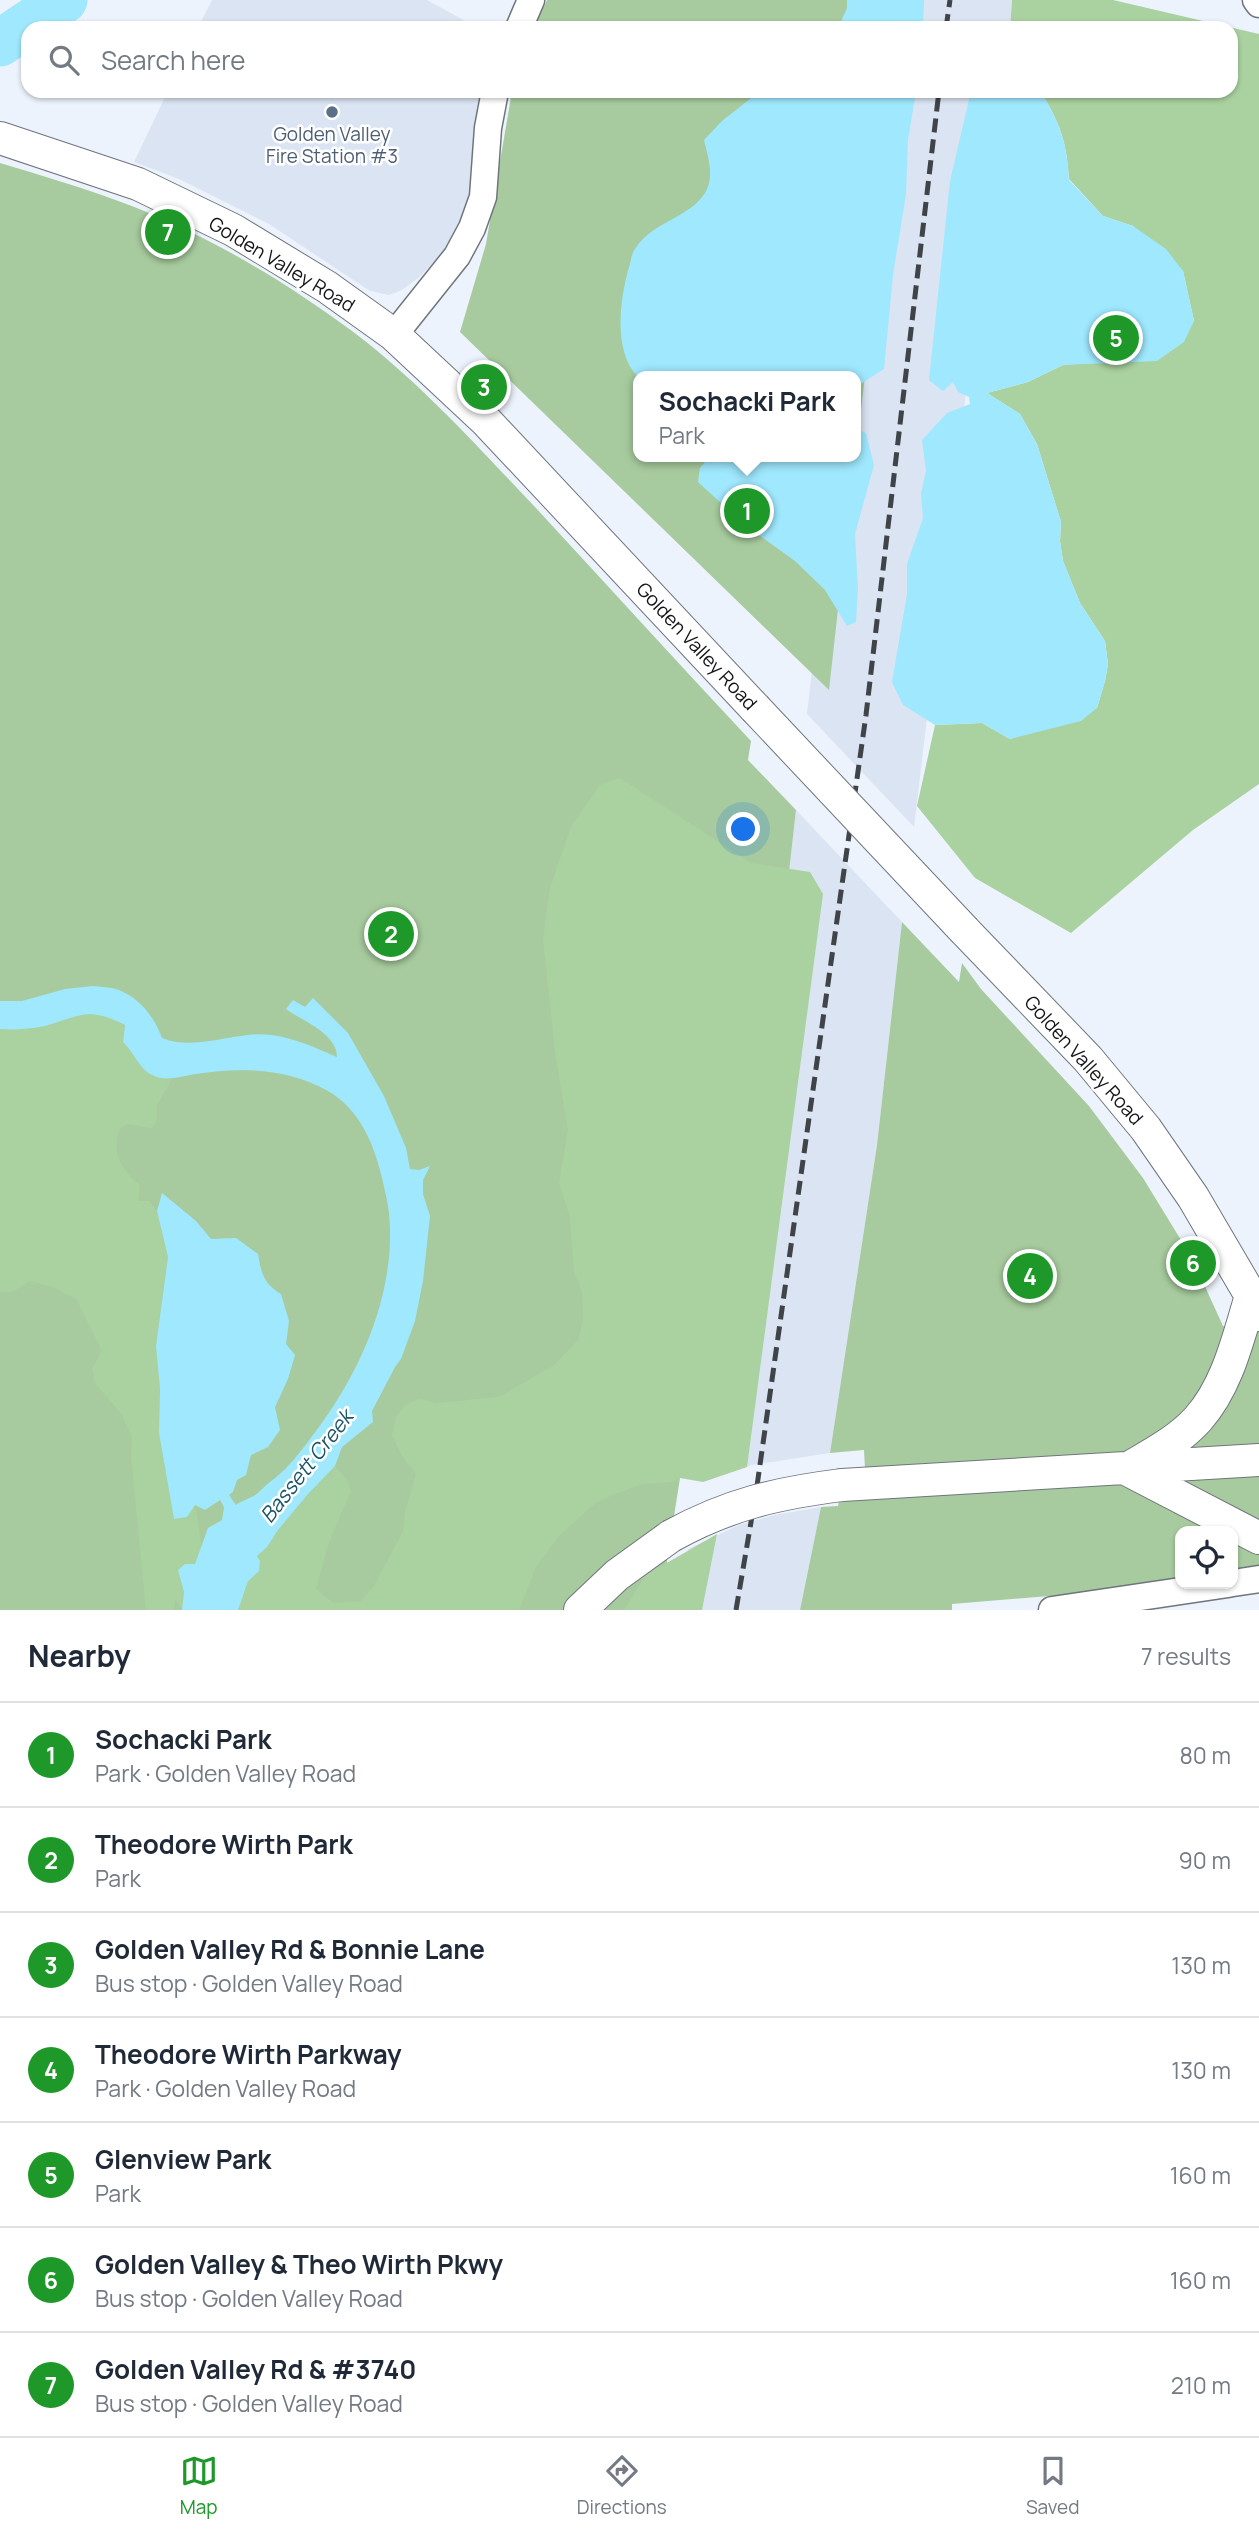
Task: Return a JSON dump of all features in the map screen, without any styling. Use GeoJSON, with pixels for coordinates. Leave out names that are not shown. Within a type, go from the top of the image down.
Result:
{"type":"FeatureCollection","features":[{"type":"Feature","properties":{"kind":"street"},"geometry":{"type":"LineString","coordinates":[[522,21],[531,0]]}},
{"type":"Feature","properties":{"kind":"street"},"geometry":{"type":"LineString","coordinates":[[394,335],[457,256],[472,228],[483,197],[488,128],[494,98]]}},
{"type":"Feature","properties":{"kind":"street","name":"Golden Valley Road"},"geometry":{"type":"LineString","coordinates":[[0,138],[138,184],[233,230],[327,287],[394,335],[486,421],[1087,1059],[1146,1129],[1193,1197],[1256,1305]]}},
{"type":"Feature","properties":{"kind":"street"},"geometry":{"type":"LineString","coordinates":[[1126,1469],[1167,1446],[1198,1419],[1214,1396],[1256,1305]]}},
{"type":"Feature","properties":{"kind":"street"},"geometry":{"type":"LineString","coordinates":[[580,1610],[617,1575],[671,1536],[735,1506],[784,1492],[842,1485],[1259,1460]]}},
{"type":"Feature","properties":{"kind":"street"},"geometry":{"type":"LineString","coordinates":[[1126,1469],[1259,1538]]}},
{"type":"Feature","properties":{"kind":"street"},"geometry":{"type":"LineString","coordinates":[[1238,1582],[1259,1579]]}},
{"type":"Feature","properties":{"kind":"street"},"geometry":{"type":"LineString","coordinates":[[1052,1610],[1191,1589]]}},
{"type":"Feature","properties":{"kind":"shaded area"},"geometry":{"type":"Polygon","coordinates":[[[212,0],[427,0],[465,21],[202,21],[212,0]]]}},
{"type":"Feature","properties":{"kind":"shaded area"},"geometry":{"type":"Polygon","coordinates":[[[889,0],[1012,0],[1010,21],[887,21],[889,0]]]}},
{"type":"Feature","properties":{"kind":"shaded area"},"geometry":{"type":"Polygon","coordinates":[[[165,98],[482,98],[474,171],[464,219],[444,252],[418,278],[402,290],[389,295],[370,291],[269,224],[179,179],[134,162],[165,98]]]}},
{"type":"Feature","properties":{"kind":"shaded area"},"geometry":{"type":"Polygon","coordinates":[[[878,98],[1001,98],[914,827],[807,714],[835,462],[861,462],[861,371],[856,371],[878,98]]]}},
{"type":"Feature","properties":{"kind":"shaded area"},"geometry":{"type":"Polygon","coordinates":[[[796,810],[902,922],[877,1145],[830,1453],[752,1465],[703,1482],[774,1007],[796,810]]]}},
{"type":"Feature","properties":{"kind":"shaded area"},"geometry":{"type":"Polygon","coordinates":[[[821,1507],[800,1610],[675,1610],[688,1549],[739,1525],[821,1507]]]}},
{"type":"Feature","properties":{"kind":"green space"},"geometry":{"type":"Polygon","coordinates":[[[547,0],[908,0],[905,21],[536,21],[547,0]]]}},
{"type":"Feature","properties":{"kind":"green space"},"geometry":{"type":"Polygon","coordinates":[[[1012,0],[1113,0],[1203,21],[1010,21],[1012,0]]]}},
{"type":"Feature","properties":{"kind":"green space"},"geometry":{"type":"Polygon","coordinates":[[[1238,29],[1259,34],[1259,784],[1193,830],[1071,933],[975,878],[917,806],[935,725],[982,723],[1010,739],[1097,708],[1108,664],[1105,641],[1080,603],[1063,561],[1061,522],[1037,444],[1020,414],[987,393],[1028,382],[1063,365],[1107,361],[1194,321],[1183,271],[1133,226],[1103,216],[1069,179],[1061,133],[1044,98],[1238,98],[1238,29]]]}},
{"type":"Feature","properties":{"kind":"green space"},"geometry":{"type":"Polygon","coordinates":[[[511,98],[896,98],[861,411],[861,371],[633,371],[633,462],[854,462],[829,690],[460,332],[486,244],[511,98]]]}},
{"type":"Feature","properties":{"kind":"green space"},"geometry":{"type":"Polygon","coordinates":[[[0,163],[121,202],[211,242],[298,293],[377,351],[470,438],[751,741],[748,760],[796,810],[774,1007],[680,1478],[667,1561],[675,1610],[0,1610],[0,163]]]}},
{"type":"Feature","properties":{"kind":"green space"},"geometry":{"type":"Polygon","coordinates":[[[620,778],[751,863],[810,872],[823,894],[747,1467],[703,1482],[680,1478],[671,1482],[642,1484],[593,1505],[558,1537],[536,1567],[519,1610],[238,1610],[256,1556],[267,1547],[308,1494],[335,1466],[347,1480],[351,1491],[328,1545],[316,1589],[333,1603],[361,1601],[374,1586],[403,1531],[405,1512],[416,1474],[403,1458],[392,1435],[396,1417],[406,1404],[420,1399],[436,1403],[499,1397],[553,1366],[578,1340],[583,1321],[582,1291],[574,1272],[570,1217],[559,1183],[568,1129],[556,1059],[543,940],[550,888],[571,827],[600,785],[620,778]]]}},
{"type":"Feature","properties":{"kind":"green space"},"geometry":{"type":"Polygon","coordinates":[[[902,922],[959,982],[962,963],[981,989],[1089,1106],[1143,1178],[1192,1258],[1223,1326],[1259,1329],[1259,1565],[1238,1568],[1238,1526],[1175,1526],[1175,1579],[1086,1593],[952,1604],[952,1610],[800,1610],[821,1507],[838,1506],[845,1471],[865,1470],[864,1450],[830,1453],[877,1145],[902,922]]]}},
{"type":"Feature","properties":{"kind":"green space"},"geometry":{"type":"Polygon","coordinates":[[[76,1015],[106,1015],[125,1026],[123,1042],[143,1067],[154,1075],[172,1079],[157,1105],[157,1119],[152,1128],[128,1124],[120,1128],[117,1153],[123,1167],[140,1185],[138,1201],[149,1201],[157,1211],[168,1257],[156,1346],[160,1389],[159,1433],[174,1518],[187,1517],[195,1504],[202,1549],[195,1565],[178,1570],[184,1592],[182,1610],[175,1599],[174,1610],[146,1610],[131,1456],[132,1437],[122,1415],[95,1383],[92,1368],[102,1351],[77,1300],[53,1287],[30,1281],[12,1292],[0,1292],[0,1029],[44,1026],[76,1015]]]}},
{"type":"Feature","properties":{"kind":"green space"},"geometry":{"type":"Polygon","coordinates":[[[717,1534],[702,1610],[624,1610],[646,1575],[717,1534]]]}},
{"type":"Feature","properties":{"kind":"water"},"geometry":{"type":"Polygon","coordinates":[[[847,0],[924,0],[923,21],[841,21],[847,8],[847,0]]]}},
{"type":"Feature","properties":{"kind":"water"},"geometry":{"type":"Polygon","coordinates":[[[751,98],[915,98],[884,369],[861,384],[861,371],[634,371],[630,366],[624,353],[620,323],[623,292],[632,256],[651,232],[689,209],[705,193],[710,174],[704,140],[722,121],[751,98]]]}},
{"type":"Feature","properties":{"kind":"water"},"geometry":{"type":"Polygon","coordinates":[[[969,98],[1044,98],[1061,133],[1069,180],[1103,216],[1133,226],[1166,249],[1183,271],[1194,321],[1184,342],[1157,361],[1063,365],[1028,382],[987,393],[1020,414],[1037,444],[1061,522],[1063,561],[1080,603],[1105,641],[1108,664],[1097,708],[1081,721],[1010,739],[982,723],[935,725],[903,705],[892,682],[907,594],[907,564],[923,518],[921,493],[926,471],[922,440],[947,413],[970,404],[969,397],[958,392],[953,382],[943,391],[929,380],[950,181],[969,98]]]}},
{"type":"Feature","properties":{"kind":"water"},"geometry":{"type":"Polygon","coordinates":[[[861,430],[866,433],[874,465],[855,534],[858,589],[856,622],[847,626],[825,590],[795,561],[745,525],[698,482],[700,468],[705,462],[861,462],[861,430]]]}},
{"type":"Feature","properties":{"kind":"water"},"geometry":{"type":"Polygon","coordinates":[[[93,986],[116,989],[132,997],[150,1015],[162,1038],[172,1041],[193,1043],[248,1035],[271,1035],[294,1040],[337,1057],[325,1034],[286,1009],[293,1000],[305,1007],[313,998],[348,1033],[384,1096],[406,1148],[410,1169],[419,1170],[430,1166],[423,1180],[423,1194],[430,1216],[423,1281],[415,1321],[401,1359],[372,1411],[373,1422],[342,1447],[335,1466],[257,1556],[260,1561],[259,1571],[248,1581],[238,1610],[182,1610],[184,1592],[178,1570],[185,1564],[195,1564],[208,1528],[222,1520],[224,1507],[220,1500],[205,1510],[195,1505],[187,1517],[174,1519],[159,1433],[160,1389],[156,1346],[168,1257],[157,1211],[162,1193],[196,1221],[211,1239],[236,1238],[258,1254],[264,1277],[281,1294],[289,1321],[286,1344],[295,1355],[275,1407],[280,1430],[268,1447],[251,1455],[246,1475],[237,1480],[233,1492],[229,1495],[236,1505],[257,1494],[295,1458],[330,1411],[360,1359],[381,1302],[387,1272],[389,1213],[383,1182],[376,1155],[357,1118],[338,1098],[311,1083],[279,1073],[246,1070],[173,1078],[156,1077],[143,1068],[123,1042],[125,1025],[93,1014],[39,1027],[0,1029],[0,1001],[22,1001],[65,989],[93,986]]]}},
{"type":"Feature","properties":{"kind":"waterway","name":"Bassett Creek"},"geometry":{"type":"LineString","coordinates":[[33,21],[64,0]]}},
{"type":"Feature","properties":{"kind":"waterway","name":"Bassett Creek"},"geometry":{"type":"LineString","coordinates":[[0,43],[21,29]]}},
{"type":"Feature","properties":{"kind":"railway"},"geometry":{"type":"LineString","coordinates":[[947,21],[950,0]]}},
{"type":"Feature","properties":{"kind":"railway"},"geometry":{"type":"LineString","coordinates":[[736,1610],[756,1493],[866,715],[938,98]]}},
{"type":"Feature","properties":{"kind":"place","name":"Golden Valley Fire Station #3"},"geometry":{"type":"Point","coordinates":[332,112]}},
{"type":"Feature","properties":{"kind":"place","name":"Golden Valley Rd & #3740"},"geometry":{"type":"Point","coordinates":[168,232]}},
{"type":"Feature","properties":{"kind":"place","name":"Glenview Park"},"geometry":{"type":"Point","coordinates":[1116,338]}},
{"type":"Feature","properties":{"kind":"place","name":"Golden Valley Rd & Bonnie Lane"},"geometry":{"type":"Point","coordinates":[484,387]}},
{"type":"Feature","properties":{"kind":"place","name":"Sochacki Park"},"geometry":{"type":"Point","coordinates":[747,511]}},
{"type":"Feature","properties":{"kind":"place","name":"Theodore Wirth Park"},"geometry":{"type":"Point","coordinates":[391,934]}},
{"type":"Feature","properties":{"kind":"place","name":"Golden Valley & Theo Wirth Pkwy"},"geometry":{"type":"Point","coordinates":[1193,1263]}},
{"type":"Feature","properties":{"kind":"place","name":"Theodore Wirth Parkway"},"geometry":{"type":"Point","coordinates":[1030,1276]}}]}
